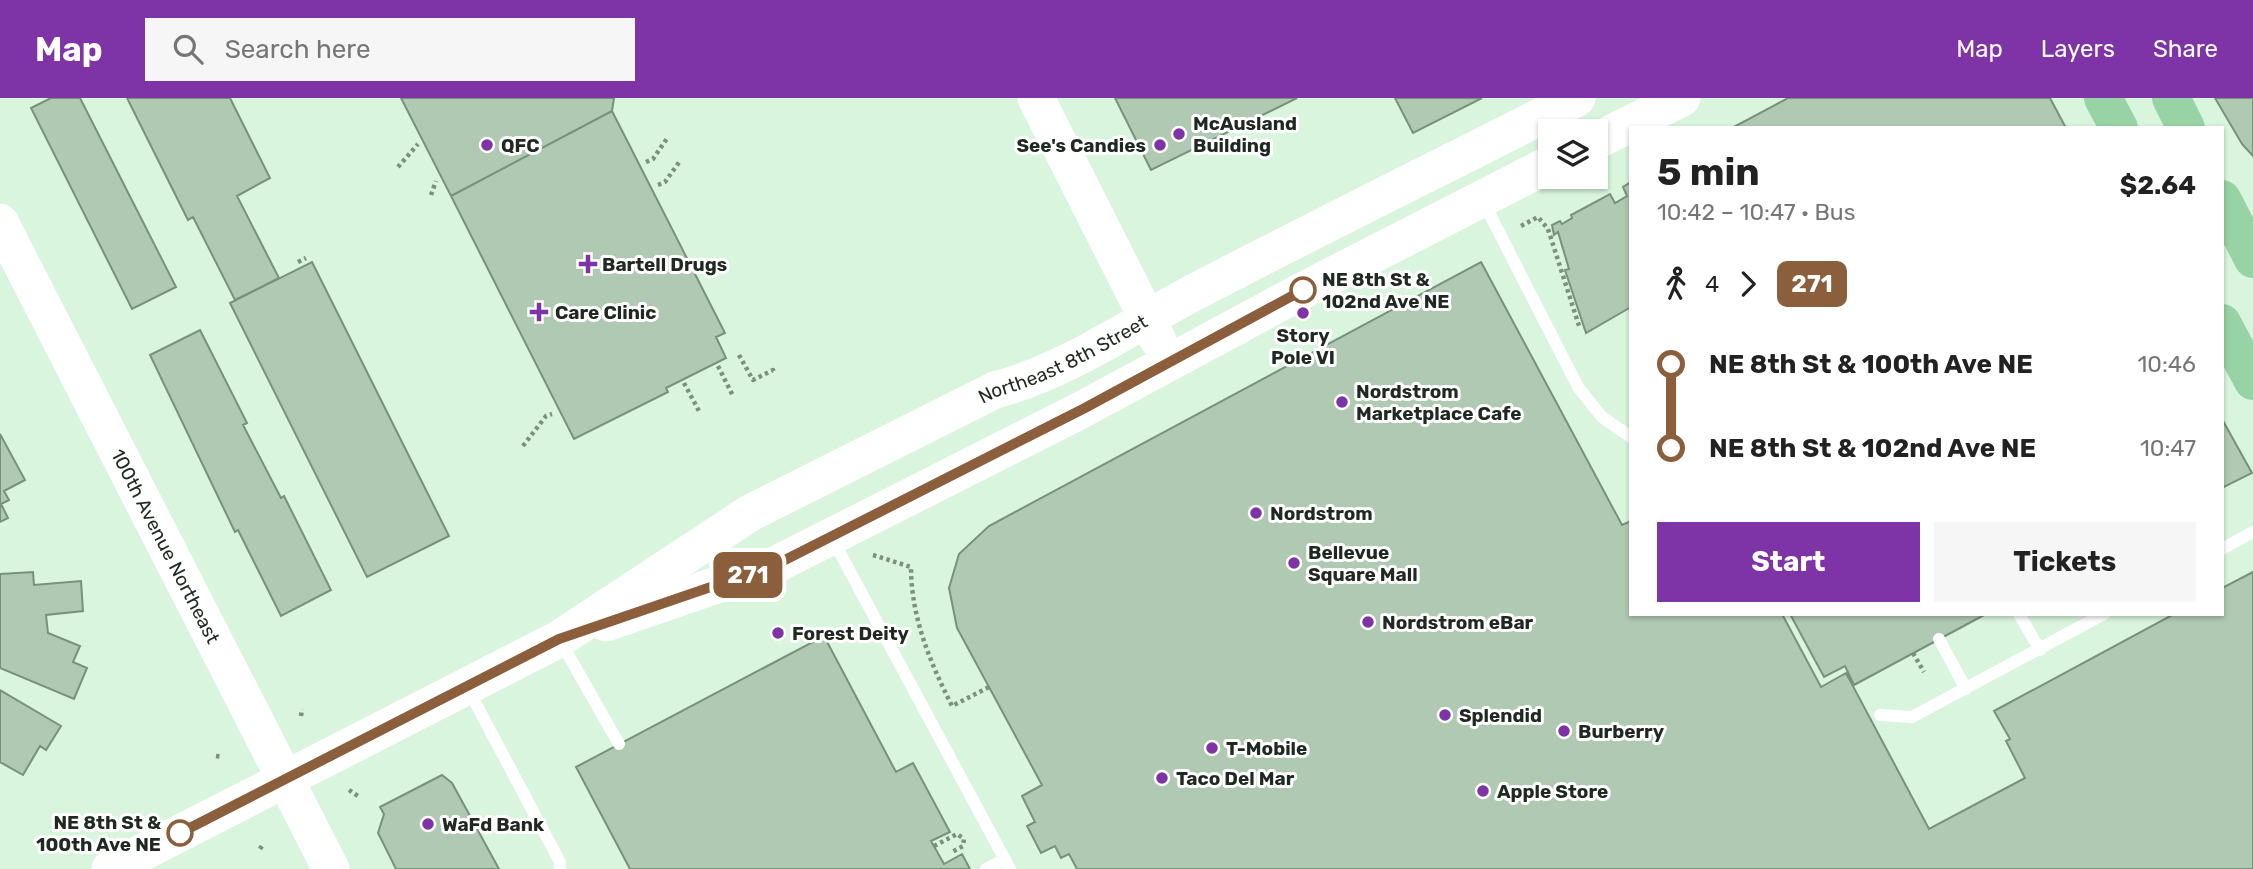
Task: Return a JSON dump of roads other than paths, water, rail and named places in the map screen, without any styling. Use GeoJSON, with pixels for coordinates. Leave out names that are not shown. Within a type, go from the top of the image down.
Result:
{"type":"FeatureCollection","features":[{"type":"Feature","properties":{"kind":"main road"},"geometry":{"type":"LineString","coordinates":[[1036,98],[1169,363]]}},
{"type":"Feature","properties":{"kind":"main road","name":"Northeast 8th Street"},"geometry":{"type":"LineString","coordinates":[[110,869],[559,639],[750,513],[995,390],[1024,383],[1577,98]]}},
{"type":"Feature","properties":{"kind":"main road"},"geometry":{"type":"LineString","coordinates":[[1608,135],[1682,98]]}},
{"type":"Feature","properties":{"kind":"main road"},"geometry":{"type":"LineString","coordinates":[[2103,98],[2118,126]]}},
{"type":"Feature","properties":{"kind":"main road"},"geometry":{"type":"LineString","coordinates":[[2171,98],[2185,126]]}},
{"type":"Feature","properties":{"kind":"main road","name":"Northeast 8th Street"},"geometry":{"type":"LineString","coordinates":[[559,639],[775,565],[1538,170]]}},
{"type":"Feature","properties":{"kind":"main road"},"geometry":{"type":"LineString","coordinates":[[2224,203],[2253,259]]}},
{"type":"Feature","properties":{"kind":"main road","name":"100th Avenue Northeast"},"geometry":{"type":"LineString","coordinates":[[0,222],[283,780],[331,869]]}},
{"type":"Feature","properties":{"kind":"main road"},"geometry":{"type":"LineString","coordinates":[[2224,327],[2253,381]]}},
{"type":"Feature","properties":{"kind":"main road"},"geometry":{"type":"LineString","coordinates":[[831,537],[838,497],[1006,410],[1024,383]]}},
{"type":"Feature","properties":{"kind":"lane"},"geometry":{"type":"LineString","coordinates":[[1482,199],[1578,387],[1602,417],[1629,436]]}},
{"type":"Feature","properties":{"kind":"lane"},"geometry":{"type":"LineString","coordinates":[[2224,548],[2253,532]]}},
{"type":"Feature","properties":{"kind":"lane"},"geometry":{"type":"LineString","coordinates":[[831,537],[1008,864],[986,869]]}},
{"type":"Feature","properties":{"kind":"lane"},"geometry":{"type":"LineString","coordinates":[[2020,616],[2040,650]]}},
{"type":"Feature","properties":{"kind":"lane"},"geometry":{"type":"LineString","coordinates":[[1880,715],[1912,717],[2100,616]]}},
{"type":"Feature","properties":{"kind":"lane"},"geometry":{"type":"LineString","coordinates":[[559,639],[619,744]]}},
{"type":"Feature","properties":{"kind":"lane"},"geometry":{"type":"LineString","coordinates":[[1939,639],[1966,689]]}},
{"type":"Feature","properties":{"kind":"lane"},"geometry":{"type":"LineString","coordinates":[[467,686],[560,862],[560,869]]}},
{"type":"Feature","properties":{"kind":"place","name":"McAusland Building"},"geometry":{"type":"Point","coordinates":[1179,134]}},
{"type":"Feature","properties":{"kind":"place","name":"QFC"},"geometry":{"type":"Point","coordinates":[487,145]}},
{"type":"Feature","properties":{"kind":"place","name":"See's Candies"},"geometry":{"type":"Point","coordinates":[1160,145]}},
{"type":"Feature","properties":{"kind":"place","name":"Bartell Drugs"},"geometry":{"type":"Point","coordinates":[588,264]}},
{"type":"Feature","properties":{"kind":"place","name":"NE 8th St & 102nd Ave NE"},"geometry":{"type":"Point","coordinates":[1303,290]}},
{"type":"Feature","properties":{"kind":"place","name":"Care Clinic"},"geometry":{"type":"Point","coordinates":[539,312]}},
{"type":"Feature","properties":{"kind":"place","name":"Story Pole VI"},"geometry":{"type":"Point","coordinates":[1303,313]}},
{"type":"Feature","properties":{"kind":"place","name":"Nordstrom Marketplace Cafe"},"geometry":{"type":"Point","coordinates":[1342,402]}},
{"type":"Feature","properties":{"kind":"place","name":"Nordstrom"},"geometry":{"type":"Point","coordinates":[1256,513]}},
{"type":"Feature","properties":{"kind":"place","name":"Bellevue Square Mall"},"geometry":{"type":"Point","coordinates":[1294,563]}},
{"type":"Feature","properties":{"kind":"place","name":"Nordstrom eBar"},"geometry":{"type":"Point","coordinates":[1368,622]}},
{"type":"Feature","properties":{"kind":"place","name":"Forest Deity"},"geometry":{"type":"Point","coordinates":[778,633]}},
{"type":"Feature","properties":{"kind":"place","name":"Splendid"},"geometry":{"type":"Point","coordinates":[1445,715]}},
{"type":"Feature","properties":{"kind":"place","name":"Burberry"},"geometry":{"type":"Point","coordinates":[1564,731]}},
{"type":"Feature","properties":{"kind":"place","name":"T-Mobile"},"geometry":{"type":"Point","coordinates":[1212,748]}},
{"type":"Feature","properties":{"kind":"place","name":"Taco Del Mar"},"geometry":{"type":"Point","coordinates":[1162,778]}},
{"type":"Feature","properties":{"kind":"place","name":"Apple Store"},"geometry":{"type":"Point","coordinates":[1483,791]}},
{"type":"Feature","properties":{"kind":"place","name":"WaFd Bank"},"geometry":{"type":"Point","coordinates":[428,824]}},
{"type":"Feature","properties":{"kind":"place","name":"NE 8th St & 100th Ave NE"},"geometry":{"type":"Point","coordinates":[180,833]}}]}
